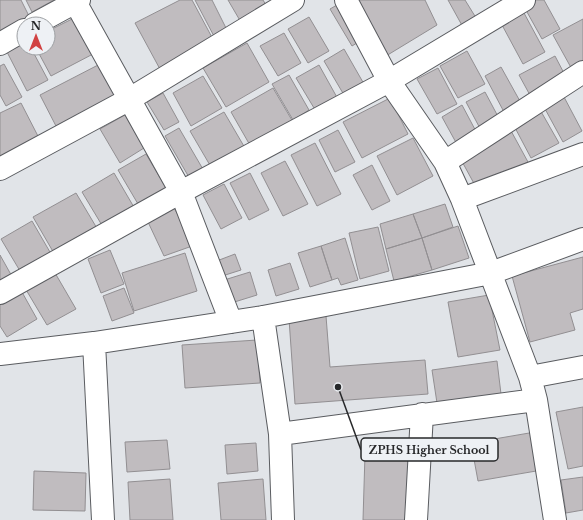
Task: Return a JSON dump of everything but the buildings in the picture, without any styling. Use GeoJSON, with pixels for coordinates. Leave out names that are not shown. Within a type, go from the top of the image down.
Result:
{"type":"FeatureCollection","features":[{"type":"Feature","properties":{"kind":"street"},"geometry":{"type":"LineString","coordinates":[[0,169],[128,100],[293,0]]}},
{"type":"Feature","properties":{"kind":"street"},"geometry":{"type":"LineString","coordinates":[[346,0],[389,81],[445,162],[462,199],[530,377],[536,400],[555,520]]}},
{"type":"Feature","properties":{"kind":"street"},"geometry":{"type":"LineString","coordinates":[[0,293],[181,192],[389,81],[524,0]]}},
{"type":"Feature","properties":{"kind":"street"},"geometry":{"type":"LineString","coordinates":[[49,16],[76,1],[128,100],[181,192],[231,322]]}},
{"type":"Feature","properties":{"kind":"street"},"geometry":{"type":"LineString","coordinates":[[0,44],[16,35]]}},
{"type":"Feature","properties":{"kind":"street"},"geometry":{"type":"LineString","coordinates":[[445,162],[583,72]]}},
{"type":"Feature","properties":{"kind":"street"},"geometry":{"type":"LineString","coordinates":[[462,199],[583,154]]}},
{"type":"Feature","properties":{"kind":"street"},"geometry":{"type":"LineString","coordinates":[[0,354],[94,343],[263,317],[491,273],[583,239]]}},
{"type":"Feature","properties":{"kind":"street"},"geometry":{"type":"LineString","coordinates":[[263,317],[280,434],[283,520]]}},
{"type":"Feature","properties":{"kind":"street"},"geometry":{"type":"LineString","coordinates":[[94,343],[103,520]]}},
{"type":"Feature","properties":{"kind":"street"},"geometry":{"type":"LineString","coordinates":[[530,377],[583,367]]}},
{"type":"Feature","properties":{"kind":"street"},"geometry":{"type":"LineString","coordinates":[[280,434],[536,400]]}},
{"type":"Feature","properties":{"kind":"street"},"geometry":{"type":"LineString","coordinates":[[416,520],[422,414]]}},
{"type":"Feature","properties":{"kind":"place","name":"ZPHS Higher School"},"geometry":{"type":"Point","coordinates":[338,387]}}]}
